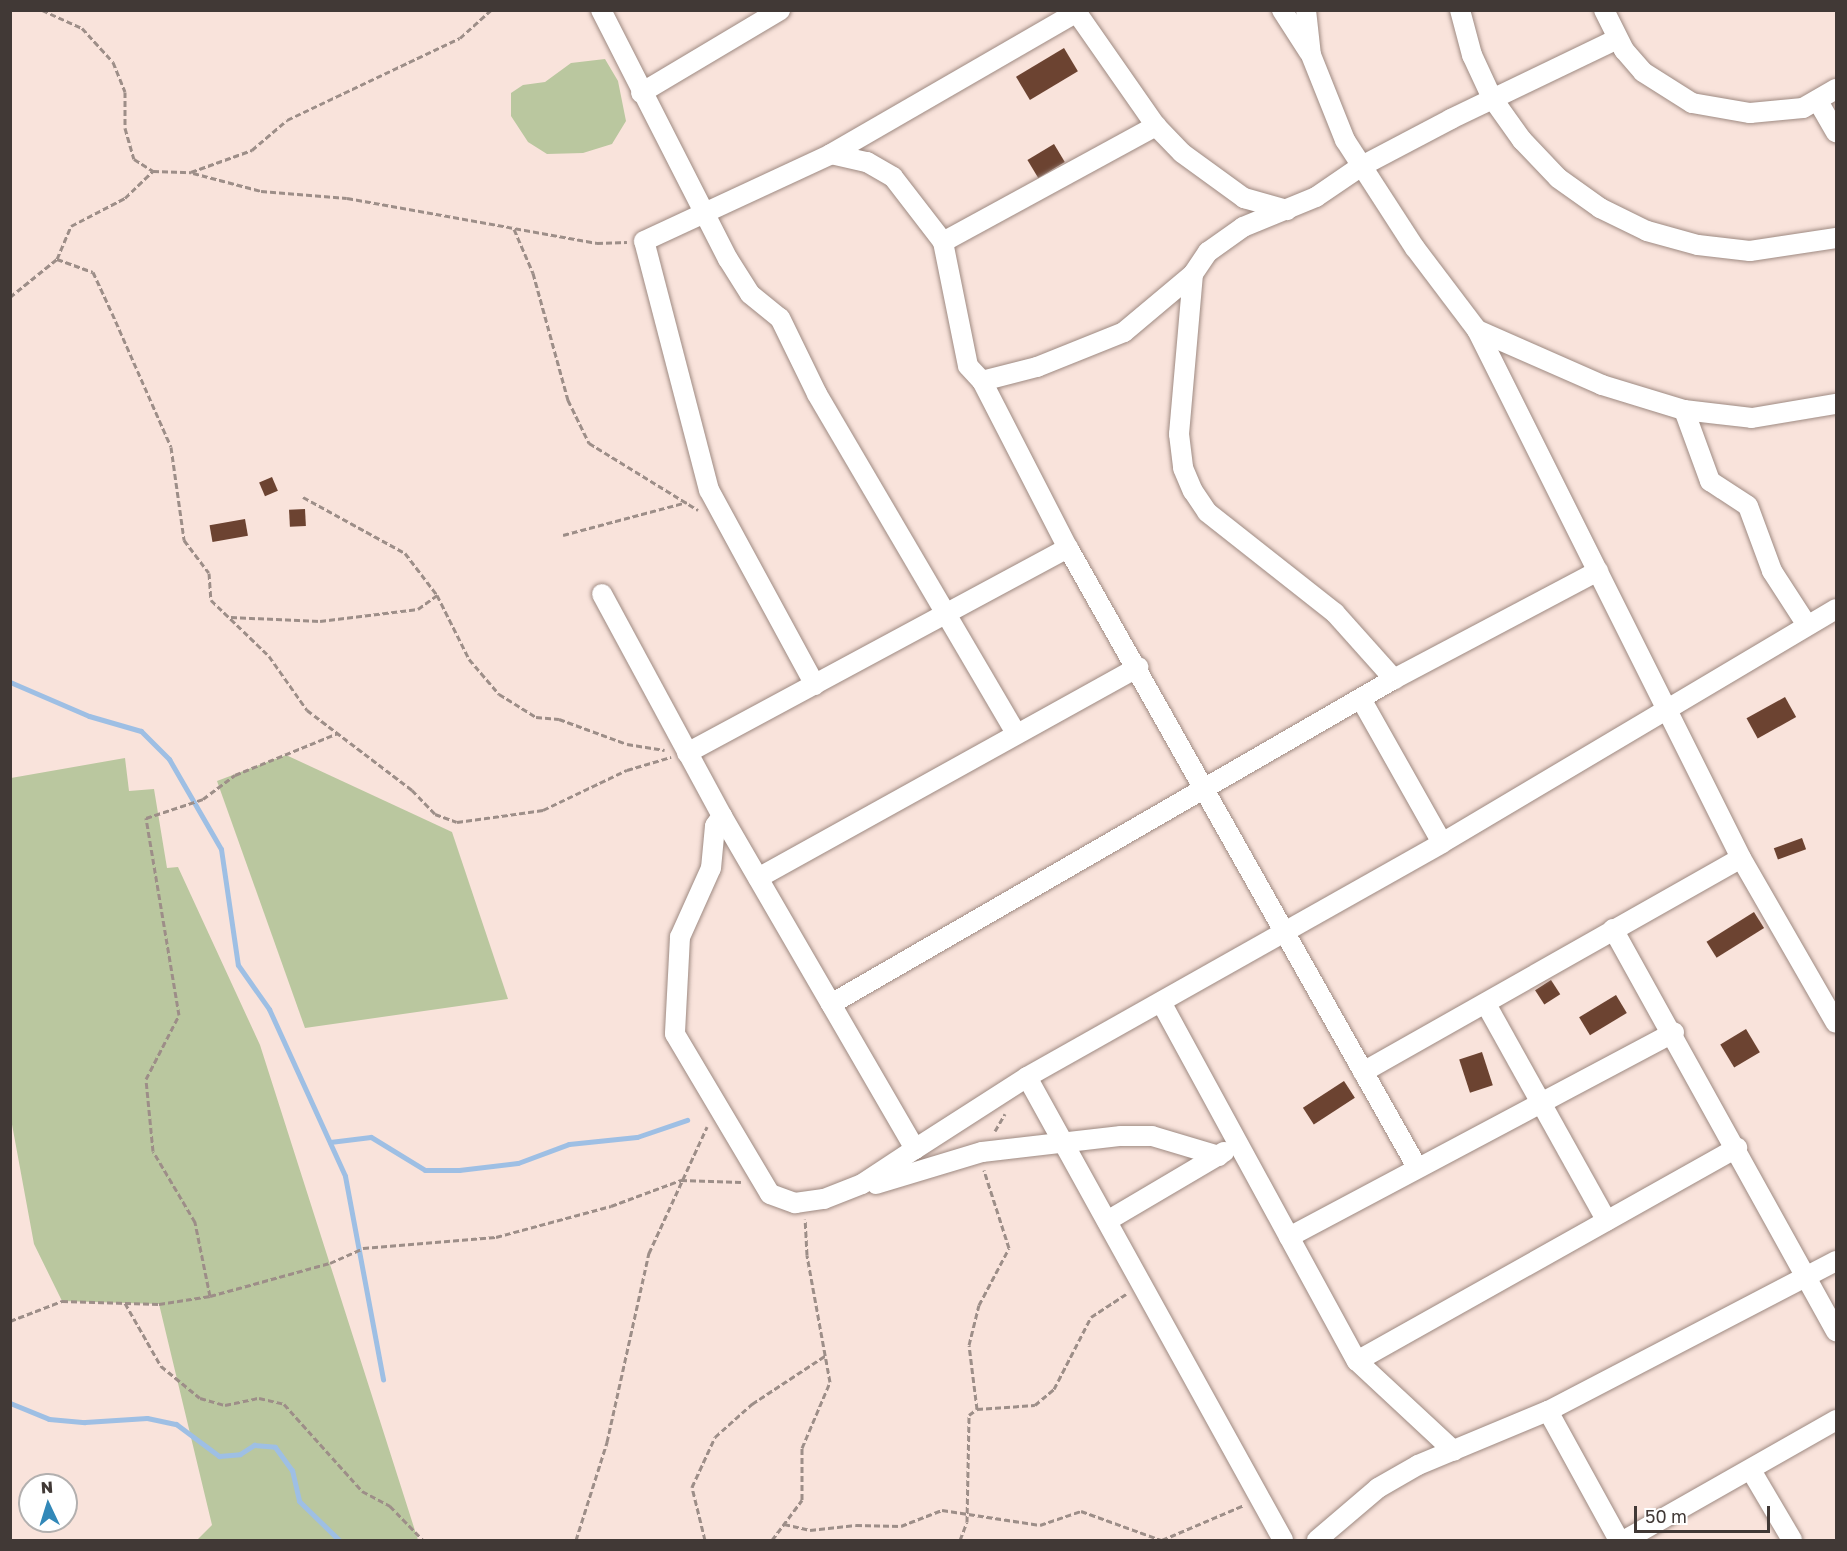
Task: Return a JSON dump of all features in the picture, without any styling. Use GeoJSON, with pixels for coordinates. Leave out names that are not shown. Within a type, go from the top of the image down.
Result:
{"type":"FeatureCollection","features":[{"type":"Feature","properties":{"kind":"street"},"geometry":{"type":"LineString","coordinates":[[601,10],[641,93],[709,214],[728,259],[750,294],[780,318],[817,394],[943,615],[1015,732]]}},
{"type":"Feature","properties":{"kind":"street"},"geometry":{"type":"LineString","coordinates":[[641,93],[780,10]]}},
{"type":"Feature","properties":{"kind":"street"},"geometry":{"type":"LineString","coordinates":[[1282,10],[1311,54],[1360,167],[1477,330],[1741,858],[1836,1023]]}},
{"type":"Feature","properties":{"kind":"street"},"geometry":{"type":"LineString","coordinates":[[1306,10],[1311,54]]}},
{"type":"Feature","properties":{"kind":"street"},"geometry":{"type":"LineString","coordinates":[[1460,10],[1473,55],[1492,98],[1522,141],[1558,178],[1600,208],[1647,231],[1698,245],[1750,250],[1802,247],[1836,238]]}},
{"type":"Feature","properties":{"kind":"street"},"geometry":{"type":"LineString","coordinates":[[1604,10],[1617,39],[1643,72],[1692,103],[1750,113],[1819,103],[1836,89]]}},
{"type":"Feature","properties":{"kind":"street"},"geometry":{"type":"LineString","coordinates":[[815,685],[727,529],[710,490],[644,241],[709,214],[831,154],[1075,12],[1156,126],[1189,158],[1244,198],[1287,210]]}},
{"type":"Feature","properties":{"kind":"street"},"geometry":{"type":"LineString","coordinates":[[982,381],[1037,367],[1124,332],[1193,274],[1208,252],[1225,239],[1316,198],[1360,167],[1492,98],[1617,39]]}},
{"type":"Feature","properties":{"kind":"street"},"geometry":{"type":"LineString","coordinates":[[1819,103],[1836,133]]}},
{"type":"Feature","properties":{"kind":"street"},"geometry":{"type":"LineString","coordinates":[[943,242],[1156,126]]}},
{"type":"Feature","properties":{"kind":"street"},"geometry":{"type":"LineString","coordinates":[[831,154],[867,162],[893,177],[943,242],[959,333],[968,366],[982,381],[1068,548],[1138,667],[1284,933],[1417,1167]]}},
{"type":"Feature","properties":{"kind":"street"},"geometry":{"type":"LineString","coordinates":[[1193,274],[1179,434],[1183,468],[1193,491],[1207,512],[1335,613],[1394,679]]}},
{"type":"Feature","properties":{"kind":"street"},"geometry":{"type":"LineString","coordinates":[[1477,330],[1602,385],[1684,410],[1752,418],[1836,404]]}},
{"type":"Feature","properties":{"kind":"street"},"geometry":{"type":"LineString","coordinates":[[1684,410],[1710,481],[1748,506],[1772,571],[1807,625]]}},
{"type":"Feature","properties":{"kind":"street"},"geometry":{"type":"LineString","coordinates":[[687,753],[1068,548]]}},
{"type":"Feature","properties":{"kind":"street"},"geometry":{"type":"LineString","coordinates":[[831,1004],[1205,791],[1394,679],[1598,571]]}},
{"type":"Feature","properties":{"kind":"street"},"geometry":{"type":"LineString","coordinates":[[603,594],[722,816],[915,1149]]}},
{"type":"Feature","properties":{"kind":"street"},"geometry":{"type":"LineString","coordinates":[[722,816],[715,826],[711,868],[680,937],[673,1027],[770,1194],[804,1203],[824,1199],[862,1184],[1028,1077],[1442,843],[1664,708],[1836,609]]}},
{"type":"Feature","properties":{"kind":"street"},"geometry":{"type":"LineString","coordinates":[[758,878],[1015,732],[1138,667]]}},
{"type":"Feature","properties":{"kind":"street"},"geometry":{"type":"LineString","coordinates":[[1361,699],[1442,843]]}},
{"type":"Feature","properties":{"kind":"street"},"geometry":{"type":"LineString","coordinates":[[1363,1072],[1741,858]]}},
{"type":"Feature","properties":{"kind":"street"},"geometry":{"type":"LineString","coordinates":[[1614,929],[1674,1032],[1836,1331]]}},
{"type":"Feature","properties":{"kind":"street"},"geometry":{"type":"LineString","coordinates":[[1161,1002],[1357,1361],[1454,1451]]}},
{"type":"Feature","properties":{"kind":"street"},"geometry":{"type":"LineString","coordinates":[[1486,1004],[1607,1221]]}},
{"type":"Feature","properties":{"kind":"street"},"geometry":{"type":"LineString","coordinates":[[1289,1237],[1540,1099],[1674,1032]]}},
{"type":"Feature","properties":{"kind":"street"},"geometry":{"type":"LineString","coordinates":[[1028,1077],[1283,1540]]}},
{"type":"Feature","properties":{"kind":"street"},"geometry":{"type":"LineString","coordinates":[[824,1199],[838,1199],[982,1152],[1065,1142],[1152,1136],[1219,1156]]}},
{"type":"Feature","properties":{"kind":"street"},"geometry":{"type":"LineString","coordinates":[[1107,1221],[1239,1143]]}},
{"type":"Feature","properties":{"kind":"street"},"geometry":{"type":"LineString","coordinates":[[1357,1361],[1737,1148]]}},
{"type":"Feature","properties":{"kind":"street"},"geometry":{"type":"LineString","coordinates":[[1317,1540],[1378,1488],[1454,1451],[1548,1411],[1807,1279],[1836,1261]]}},
{"type":"Feature","properties":{"kind":"street"},"geometry":{"type":"LineString","coordinates":[[1548,1411],[1619,1540]]}},
{"type":"Feature","properties":{"kind":"street"},"geometry":{"type":"LineString","coordinates":[[1625,1540],[1752,1472],[1836,1420]]}},
{"type":"Feature","properties":{"kind":"street"},"geometry":{"type":"LineString","coordinates":[[1752,1472],[1792,1540]]}},
{"type":"Feature","properties":{"kind":"path"},"geometry":{"type":"LineString","coordinates":[[42,10],[82,28],[113,62],[125,92],[125,128],[134,159],[153,171],[191,172],[261,191],[347,198],[597,243],[644,241]]}},
{"type":"Feature","properties":{"kind":"path"},"geometry":{"type":"LineString","coordinates":[[191,172],[252,150],[287,120],[460,38],[491,10]]}},
{"type":"Feature","properties":{"kind":"path"},"geometry":{"type":"LineString","coordinates":[[10,297],[57,259],[71,226],[125,198],[153,171]]}},
{"type":"Feature","properties":{"kind":"path"},"geometry":{"type":"LineString","coordinates":[[514,229],[533,273],[568,400],[589,443],[727,529]]}},
{"type":"Feature","properties":{"kind":"path"},"geometry":{"type":"LineString","coordinates":[[57,259],[93,272],[171,447],[184,540],[209,573],[211,600],[269,656],[307,710],[435,814],[457,822],[543,810],[627,770],[687,753]]}},
{"type":"Feature","properties":{"kind":"path"},"geometry":{"type":"LineString","coordinates":[[563,535],[687,502],[710,490]]}},
{"type":"Feature","properties":{"kind":"path"},"geometry":{"type":"LineString","coordinates":[[303,497],[405,553],[436,595],[469,659],[509,700],[536,717],[559,719],[627,744],[687,753]]}},
{"type":"Feature","properties":{"kind":"path"},"geometry":{"type":"LineString","coordinates":[[230,617],[320,621],[418,609],[436,595]]}},
{"type":"Feature","properties":{"kind":"path"},"geometry":{"type":"LineString","coordinates":[[210,1296],[195,1222],[153,1151],[146,1079],[179,1015],[146,818],[203,799],[235,775],[338,733]]}},
{"type":"Feature","properties":{"kind":"path"},"geometry":{"type":"LineString","coordinates":[[576,1540],[607,1442],[649,1253],[717,1106]]}},
{"type":"Feature","properties":{"kind":"path"},"geometry":{"type":"LineString","coordinates":[[977,1409],[969,1345],[979,1305],[1009,1248],[986,1186],[982,1152]]}},
{"type":"Feature","properties":{"kind":"path"},"geometry":{"type":"LineString","coordinates":[[10,1321],[62,1301],[159,1304],[210,1296],[330,1263],[363,1248],[496,1237],[611,1206],[681,1180],[736,1180],[770,1194]]}},
{"type":"Feature","properties":{"kind":"path"},"geometry":{"type":"LineString","coordinates":[[772,1540],[802,1500],[802,1448],[830,1382],[807,1255],[804,1203]]}},
{"type":"Feature","properties":{"kind":"path"},"geometry":{"type":"LineString","coordinates":[[960,1540],[968,1510],[966,1435],[969,1416],[977,1409],[1035,1405],[1054,1389],[1091,1317],[1142,1284]]}},
{"type":"Feature","properties":{"kind":"path"},"geometry":{"type":"LineString","coordinates":[[125,1303],[161,1366],[200,1398],[225,1405],[259,1398],[284,1404],[362,1491],[390,1506],[423,1540]]}},
{"type":"Feature","properties":{"kind":"path"},"geometry":{"type":"LineString","coordinates":[[705,1540],[692,1487],[715,1437],[752,1404],[826,1355]]}},
{"type":"Feature","properties":{"kind":"path"},"geometry":{"type":"LineString","coordinates":[[784,1524],[810,1530],[901,1526],[942,1510],[968,1510],[1041,1525],[1081,1511],[1162,1540],[1259,1498]]}},
{"type":"Feature","properties":{"kind":"green space"},"geometry":{"type":"Polygon","coordinates":[[[605,59],[618,81],[626,121],[612,144],[583,153],[547,154],[528,142],[511,116],[511,93],[523,85],[545,82],[571,63],[605,59]]]}},
{"type":"Feature","properties":{"kind":"green space"},"geometry":{"type":"Polygon","coordinates":[[[286,755],[452,832],[508,999],[305,1028],[217,781],[286,755]]]}},
{"type":"Feature","properties":{"kind":"green space"},"geometry":{"type":"Polygon","coordinates":[[[125,758],[129,791],[154,789],[167,868],[178,867],[260,1045],[418,1540],[197,1540],[212,1525],[159,1304],[62,1301],[34,1244],[11,1119],[11,778],[125,758]]]}},
{"type":"Feature","properties":{"kind":"building"},"geometry":{"type":"Polygon","coordinates":[[[1064,48],[1078,71],[1030,100],[1016,77],[1064,48]]]}},
{"type":"Feature","properties":{"kind":"building"},"geometry":{"type":"Polygon","coordinates":[[[1054,144],[1065,162],[1038,178],[1027,160],[1054,144]]]}},
{"type":"Feature","properties":{"kind":"building"},"geometry":{"type":"Polygon","coordinates":[[[272,477],[278,491],[265,496],[259,482],[272,477]]]}},
{"type":"Feature","properties":{"kind":"building"},"geometry":{"type":"Polygon","coordinates":[[[305,509],[306,526],[290,527],[289,510],[305,509]]]}},
{"type":"Feature","properties":{"kind":"building"},"geometry":{"type":"Polygon","coordinates":[[[245,519],[248,536],[212,542],[210,525],[245,519]]]}},
{"type":"Feature","properties":{"kind":"building"},"geometry":{"type":"Polygon","coordinates":[[[1785,697],[1796,717],[1758,738],[1747,718],[1785,697]]]}},
{"type":"Feature","properties":{"kind":"building"},"geometry":{"type":"Polygon","coordinates":[[[1802,838],[1806,849],[1778,860],[1774,848],[1802,838]]]}},
{"type":"Feature","properties":{"kind":"building"},"geometry":{"type":"Polygon","coordinates":[[[1754,912],[1764,928],[1717,958],[1707,942],[1754,912]]]}},
{"type":"Feature","properties":{"kind":"building"},"geometry":{"type":"Polygon","coordinates":[[[1551,980],[1560,994],[1544,1005],[1535,990],[1551,980]]]}},
{"type":"Feature","properties":{"kind":"building"},"geometry":{"type":"Polygon","coordinates":[[[1616,995],[1627,1013],[1590,1035],[1579,1017],[1616,995]]]}},
{"type":"Feature","properties":{"kind":"building"},"geometry":{"type":"Polygon","coordinates":[[[1746,1029],[1760,1052],[1734,1068],[1720,1044],[1746,1029]]]}},
{"type":"Feature","properties":{"kind":"building"},"geometry":{"type":"Polygon","coordinates":[[[1482,1052],[1493,1085],[1470,1093],[1459,1059],[1482,1052]]]}},
{"type":"Feature","properties":{"kind":"building"},"geometry":{"type":"Polygon","coordinates":[[[1344,1081],[1355,1098],[1314,1124],[1303,1108],[1344,1081]]]}},
{"type":"Feature","properties":{"kind":"waterway"},"geometry":{"type":"LineString","coordinates":[[10,682],[89,716],[141,731],[169,759],[221,849],[238,965],[269,1009],[345,1176],[383,1379]]}},
{"type":"Feature","properties":{"kind":"waterway"},"geometry":{"type":"LineString","coordinates":[[330,1142],[371,1137],[425,1170],[459,1170],[518,1163],[569,1144],[637,1137],[687,1120]]}},
{"type":"Feature","properties":{"kind":"waterway"},"geometry":{"type":"LineString","coordinates":[[10,1403],[49,1419],[85,1422],[147,1418],[176,1424],[219,1456],[240,1454],[254,1445],[275,1447],[292,1470],[299,1501],[339,1540]]}}]}
